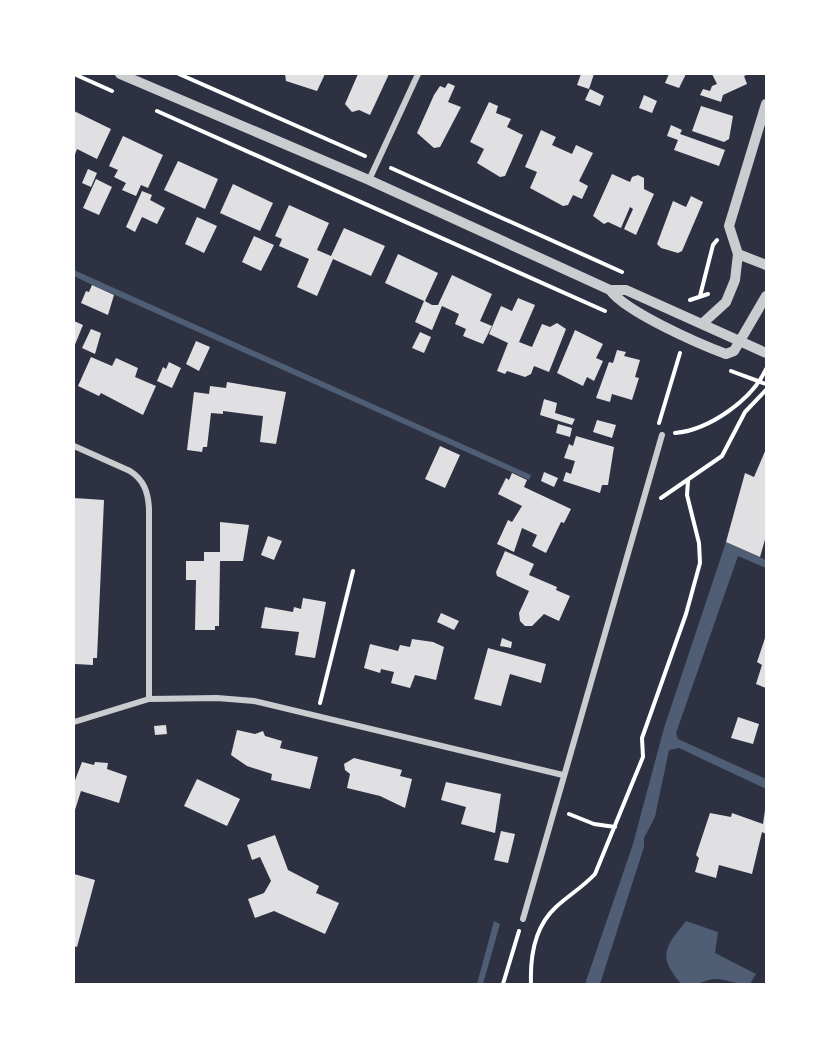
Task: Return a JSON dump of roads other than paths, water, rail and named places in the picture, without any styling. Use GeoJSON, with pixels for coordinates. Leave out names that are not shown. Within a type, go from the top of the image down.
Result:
{"type":"FeatureCollection","features":[{"type":"Feature","properties":{"kind":"street"},"geometry":{"type":"LineString","coordinates":[[120,74],[369,180],[610,290],[626,290],[689,316],[766,353]]}},
{"type":"Feature","properties":{"kind":"street"},"geometry":{"type":"LineString","coordinates":[[369,180],[418,74]]}},
{"type":"Feature","properties":{"kind":"street"},"geometry":{"type":"LineString","coordinates":[[703,323],[726,302],[735,280],[738,254],[729,226],[766,104]]}},
{"type":"Feature","properties":{"kind":"street"},"geometry":{"type":"LineString","coordinates":[[738,254],[762,265]]}},
{"type":"Feature","properties":{"kind":"street"},"geometry":{"type":"LineString","coordinates":[[610,290],[616,299],[685,336],[726,354],[734,351],[766,296]]}},
{"type":"Feature","properties":{"kind":"street"},"geometry":{"type":"LineString","coordinates":[[523,919],[662,435]]}},
{"type":"Feature","properties":{"kind":"street"},"geometry":{"type":"LineString","coordinates":[[74,446],[130,471],[138,477],[146,490],[149,508],[149,699]]}},
{"type":"Feature","properties":{"kind":"street"},"geometry":{"type":"LineString","coordinates":[[74,722],[149,699],[217,698],[254,701],[563,775]]}},
{"type":"Feature","properties":{"kind":"water"},"geometry":{"type":"Polygon","coordinates":[[[74,270],[531,475],[529,480],[86,282],[74,276],[74,270]]]}},
{"type":"Feature","properties":{"kind":"water"},"geometry":{"type":"Polygon","coordinates":[[[726,542],[766,560],[766,568],[738,556],[676,733],[678,739],[766,779],[766,789],[679,748],[669,750],[655,817],[644,838],[644,847],[600,984],[585,984],[633,844],[664,728],[726,542]]]}},
{"type":"Feature","properties":{"kind":"water"},"geometry":{"type":"Polygon","coordinates":[[[494,921],[500,924],[483,984],[477,984],[494,921]]]}},
{"type":"Feature","properties":{"kind":"water"},"geometry":{"type":"Polygon","coordinates":[[[686,921],[718,932],[715,953],[756,974],[750,984],[718,979],[691,984],[678,981],[666,958],[672,939],[686,921]]]}}]}
